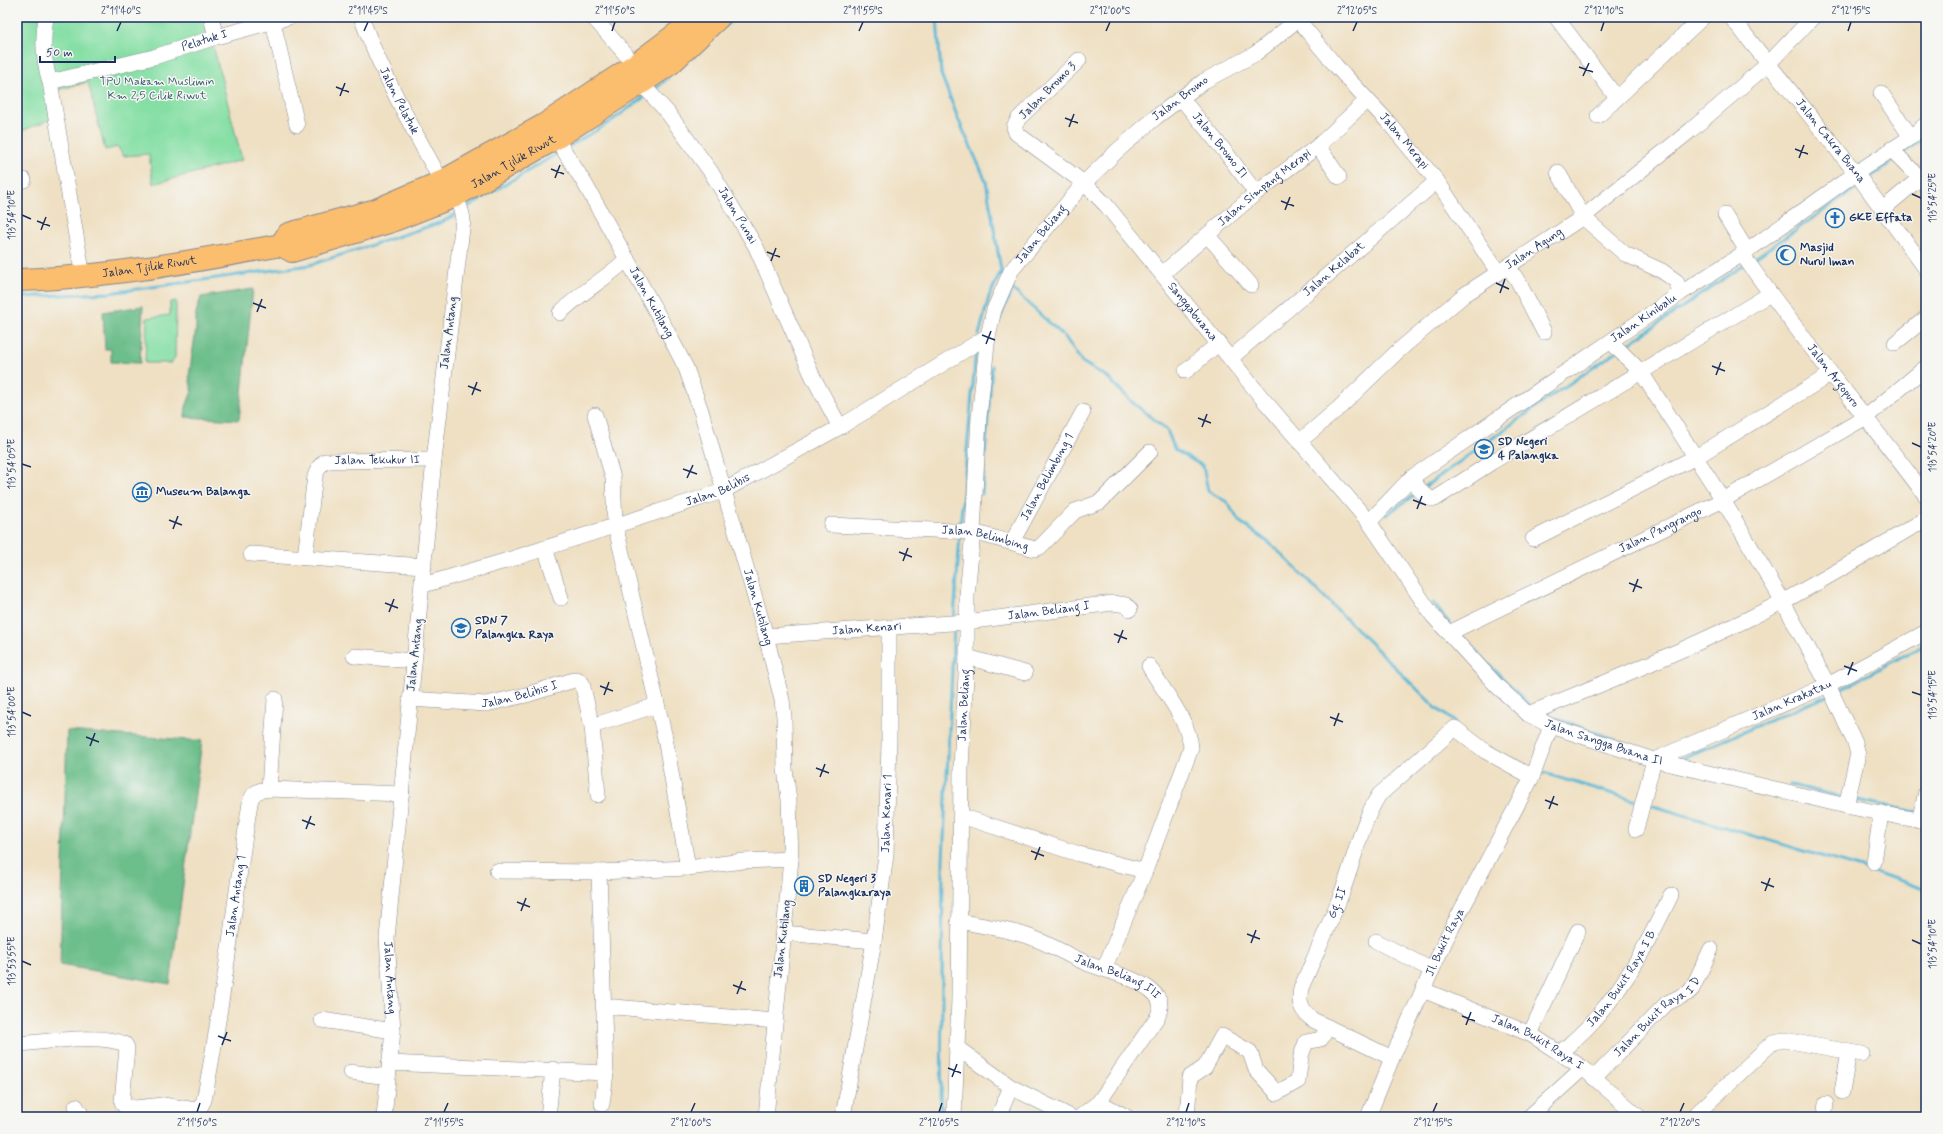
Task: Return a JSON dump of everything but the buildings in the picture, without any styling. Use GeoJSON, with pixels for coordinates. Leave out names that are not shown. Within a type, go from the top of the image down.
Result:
{"type":"FeatureCollection","features":[{"type":"Feature","properties":{"kind":"highway","name":"Jalan Tjilik Riwut"},"geometry":{"type":"LineString","coordinates":[[17,280],[83,277],[185,263],[281,245],[292,251],[389,222],[448,189],[556,138],[638,74],[698,17]]}},
{"type":"Feature","properties":{"kind":"highway","name":"Jalan Tjilik Riwut"},"geometry":{"type":"LineString","coordinates":[[448,189],[544,125],[638,74],[670,64],[720,17]]}},
{"type":"Feature","properties":{"kind":"street"},"geometry":{"type":"LineString","coordinates":[[46,17],[43,42],[44,61],[50,82],[83,277]]}},
{"type":"Feature","properties":{"kind":"street"},"geometry":{"type":"LineString","coordinates":[[211,17],[216,37]]}},
{"type":"Feature","properties":{"kind":"street","name":"Pelatuk I"},"geometry":{"type":"LineString","coordinates":[[50,82],[154,57],[216,37],[289,17]]}},
{"type":"Feature","properties":{"kind":"street","name":"Jalan Pelatuk"},"geometry":{"type":"LineString","coordinates":[[361,17],[380,63],[448,189]]}},
{"type":"Feature","properties":{"kind":"street","name":"Jalan Punai"},"geometry":{"type":"LineString","coordinates":[[593,17],[668,113],[711,172],[756,247],[812,375],[840,427]]}},
{"type":"Feature","properties":{"kind":"street"},"geometry":{"type":"LineString","coordinates":[[1556,17],[1617,98]]}},
{"type":"Feature","properties":{"kind":"street"},"geometry":{"type":"LineString","coordinates":[[1598,116],[1703,17]]}},
{"type":"Feature","properties":{"kind":"street","name":"Jalan Cakra Buana"},"geometry":{"type":"LineString","coordinates":[[1731,17],[1856,173],[1926,269]]}},
{"type":"Feature","properties":{"kind":"street","name":"Jalan Agung"},"geometry":{"type":"LineString","coordinates":[[1299,442],[1340,407],[1398,351],[1464,295],[1583,217],[1691,130],[1769,63],[1813,17]]}},
{"type":"Feature","properties":{"kind":"street","name":"Jalan Bromo"},"geometry":{"type":"LineString","coordinates":[[1072,197],[1084,183],[1117,151],[1156,117],[1204,81],[1255,54],[1299,18]]}},
{"type":"Feature","properties":{"kind":"street","name":"Jalan Merapi"},"geometry":{"type":"LineString","coordinates":[[1299,18],[1437,181],[1503,269],[1519,283],[1544,332]]}},
{"type":"Feature","properties":{"kind":"street"},"geometry":{"type":"LineString","coordinates":[[273,22],[297,125]]}},
{"type":"Feature","properties":{"kind":"street","name":"Jalan Bromo 3"},"geometry":{"type":"LineString","coordinates":[[1079,60],[1019,118],[1014,127],[1016,133],[1028,143],[1084,183]]}},
{"type":"Feature","properties":{"kind":"street"},"geometry":{"type":"LineString","coordinates":[[1881,93],[1911,137]]}},
{"type":"Feature","properties":{"kind":"street","name":"Jalan Bromo II"},"geometry":{"type":"LineString","coordinates":[[1181,98],[1227,154],[1256,193]]}},
{"type":"Feature","properties":{"kind":"street","name":"Jalan Simpang Merapi"},"geometry":{"type":"LineString","coordinates":[[1162,274],[1208,236],[1256,193],[1318,146],[1367,100]]}},
{"type":"Feature","properties":{"kind":"street","name":"Jalan Kinibalu"},"geometry":{"type":"LineString","coordinates":[[1369,522],[1411,478],[1681,293],[1744,253],[1856,173],[1911,137],[1926,124]]}},
{"type":"Feature","properties":{"kind":"street","name":"Jalan Kutilang"},"geometry":{"type":"LineString","coordinates":[[556,138],[585,184],[686,368],[701,410],[723,491],[766,636],[782,700],[784,717],[784,769],[789,800],[791,858],[788,909],[783,933],[766,1117]]}},
{"type":"Feature","properties":{"kind":"street"},"geometry":{"type":"LineString","coordinates":[[1318,146],[1339,177]]}},
{"type":"Feature","properties":{"kind":"street"},"geometry":{"type":"LineString","coordinates":[[1883,209],[1923,176],[1891,149]]}},
{"type":"Feature","properties":{"kind":"street"},"geometry":{"type":"LineString","coordinates":[[1558,172],[1583,217],[1625,254],[1672,277],[1676,281],[1681,293]]}},
{"type":"Feature","properties":{"kind":"street","name":"Jalan Kelabat"},"geometry":{"type":"LineString","coordinates":[[1231,358],[1437,181]]}},
{"type":"Feature","properties":{"kind":"street","name":"Sanggabuana"},"geometry":{"type":"LineString","coordinates":[[1084,183],[1106,205],[1299,442]]}},
{"type":"Feature","properties":{"kind":"street","name":"Jalan Antang"},"geometry":{"type":"LineString","coordinates":[[384,1117],[393,1031],[387,938],[434,460],[463,220],[462,207],[448,189]]}},
{"type":"Feature","properties":{"kind":"street","name":"Jalan Beliang"},"geometry":{"type":"LineString","coordinates":[[954,1117],[959,999],[958,920],[961,767],[967,657],[966,622],[973,532],[978,417],[988,336],[1000,295],[1011,271],[1072,197]]}},
{"type":"Feature","properties":{"kind":"street","name":"Jalan Argopuro"},"geometry":{"type":"LineString","coordinates":[[1725,215],[1744,253],[1770,294],[1926,496]]}},
{"type":"Feature","properties":{"kind":"street"},"geometry":{"type":"LineString","coordinates":[[1208,236],[1252,285]]}},
{"type":"Feature","properties":{"kind":"street"},"geometry":{"type":"LineString","coordinates":[[560,313],[580,294],[605,278],[627,259]]}},
{"type":"Feature","properties":{"kind":"street"},"geometry":{"type":"LineString","coordinates":[[1411,478],[1422,493],[1432,499],[1435,499],[1492,462],[1770,294]]}},
{"type":"Feature","properties":{"kind":"street"},"geometry":{"type":"LineString","coordinates":[[1895,343],[1926,318]]}},
{"type":"Feature","properties":{"kind":"street","name":"Jalan Belibis"},"geometry":{"type":"LineString","coordinates":[[422,585],[545,548],[615,524],[723,491],[840,427],[988,336]]}},
{"type":"Feature","properties":{"kind":"street"},"geometry":{"type":"LineString","coordinates":[[1611,342],[1641,372],[1696,456],[1782,600],[1828,684],[1855,743],[1858,754],[1846,806]]}},
{"type":"Feature","properties":{"kind":"street"},"geometry":{"type":"LineString","coordinates":[[1186,371],[1219,343]]}},
{"type":"Feature","properties":{"kind":"street","name":"Jalan Pangrango"},"geometry":{"type":"LineString","coordinates":[[1449,633],[1723,500],[1866,417],[1926,367]]}},
{"type":"Feature","properties":{"kind":"street"},"geometry":{"type":"LineString","coordinates":[[1533,539],[1696,456],[1831,374]]}},
{"type":"Feature","properties":{"kind":"street","name":"Jalan Belimbing 1"},"geometry":{"type":"LineString","coordinates":[[1012,542],[1084,412]]}},
{"type":"Feature","properties":{"kind":"street"},"geometry":{"type":"LineString","coordinates":[[595,415],[613,478],[615,524],[668,752],[688,868]]}},
{"type":"Feature","properties":{"kind":"street"},"geometry":{"type":"LineString","coordinates":[[1299,442],[1369,522]]}},
{"type":"Feature","properties":{"kind":"street","name":"Jalan Belimbing"},"geometry":{"type":"LineString","coordinates":[[830,525],[973,532],[1032,549],[1038,548],[1075,511],[1100,502],[1150,452]]}},
{"type":"Feature","properties":{"kind":"street","name":"Jalan Tekukur II"},"geometry":{"type":"LineString","coordinates":[[305,557],[315,476],[325,461],[434,460]]}},
{"type":"Feature","properties":{"kind":"street"},"geometry":{"type":"LineString","coordinates":[[1528,714],[1615,679],[1753,617],[1849,564],[1926,519]]}},
{"type":"Feature","properties":{"kind":"street","name":"Jalan Sangga Buana II"},"geometry":{"type":"LineString","coordinates":[[1369,522],[1433,616],[1497,686],[1528,714],[1551,726],[1654,760],[1846,806],[1923,821]]}},
{"type":"Feature","properties":{"kind":"street"},"geometry":{"type":"LineString","coordinates":[[545,548],[561,598]]}},
{"type":"Feature","properties":{"kind":"street"},"geometry":{"type":"LineString","coordinates":[[251,554],[424,566]]}},
{"type":"Feature","properties":{"kind":"street","name":"Jalan Beliang I"},"geometry":{"type":"LineString","coordinates":[[966,622],[1114,603],[1126,605],[1130,609]]}},
{"type":"Feature","properties":{"kind":"street","name":"Jalan Kenari"},"geometry":{"type":"LineString","coordinates":[[766,636],[966,622]]}},
{"type":"Feature","properties":{"kind":"street","name":"Jalan Kenari 1"},"geometry":{"type":"LineString","coordinates":[[843,1117],[874,941],[886,855],[889,742],[889,627]]}},
{"type":"Feature","properties":{"kind":"street","name":"Jalan Krakatau"},"geometry":{"type":"LineString","coordinates":[[1654,760],[1828,684],[1926,632]]}},
{"type":"Feature","properties":{"kind":"street"},"geometry":{"type":"LineString","coordinates":[[354,656],[414,661]]}},
{"type":"Feature","properties":{"kind":"street"},"geometry":{"type":"LineString","coordinates":[[967,657],[1025,673]]}},
{"type":"Feature","properties":{"kind":"street"},"geometry":{"type":"LineString","coordinates":[[1104,969],[1145,871],[1191,748],[1188,734],[1181,717],[1149,666]]}},
{"type":"Feature","properties":{"kind":"street","name":"Jalan Belibis I"},"geometry":{"type":"LineString","coordinates":[[410,699],[486,704],[526,695],[577,679],[582,683],[592,726],[598,795]]}},
{"type":"Feature","properties":{"kind":"street"},"geometry":{"type":"LineString","coordinates":[[270,789],[275,699]]}},
{"type":"Feature","properties":{"kind":"street"},"geometry":{"type":"LineString","coordinates":[[592,726],[657,705]]}},
{"type":"Feature","properties":{"kind":"street","name":"Jl. Bukit Raya"},"geometry":{"type":"LineString","coordinates":[[1369,1116],[1392,1058],[1432,970],[1533,775],[1551,726]]}},
{"type":"Feature","properties":{"kind":"street","name":"Gg. II"},"geometry":{"type":"LineString","coordinates":[[1392,1058],[1313,1020],[1303,1011],[1300,1006],[1300,994],[1343,891],[1362,829],[1371,808],[1380,795],[1454,728],[1485,751],[1533,775]]}},
{"type":"Feature","properties":{"kind":"street"},"geometry":{"type":"LineString","coordinates":[[1636,829],[1654,760]]}},
{"type":"Feature","properties":{"kind":"street","name":"Jalan Antang 1"},"geometry":{"type":"LineString","coordinates":[[162,1111],[196,1110],[201,1106],[204,1100],[228,961],[251,798],[258,791],[270,789],[402,794]]}},
{"type":"Feature","properties":{"kind":"street"},"geometry":{"type":"LineString","coordinates":[[1923,821],[1926,792]]}},
{"type":"Feature","properties":{"kind":"street"},"geometry":{"type":"LineString","coordinates":[[1874,862],[1881,813]]}},
{"type":"Feature","properties":{"kind":"street"},"geometry":{"type":"LineString","coordinates":[[961,816],[1079,854],[1145,871]]}},
{"type":"Feature","properties":{"kind":"street"},"geometry":{"type":"LineString","coordinates":[[497,871],[599,872],[688,868],[743,861],[791,858]]}},
{"type":"Feature","properties":{"kind":"street"},"geometry":{"type":"LineString","coordinates":[[599,872],[606,1073],[602,1104]]}},
{"type":"Feature","properties":{"kind":"street","name":"Jalan Bukit Raya I B"},"geometry":{"type":"LineString","coordinates":[[1560,1053],[1595,1019],[1614,995],[1644,950],[1671,895]]}},
{"type":"Feature","properties":{"kind":"street","name":"Jalan Beliang III"},"geometry":{"type":"LineString","coordinates":[[958,920],[1018,933],[1049,945],[1093,966],[1144,985],[1156,994],[1161,1004],[1158,1016],[1099,1102]]}},
{"type":"Feature","properties":{"kind":"street"},"geometry":{"type":"LineString","coordinates":[[1530,1034],[1578,931]]}},
{"type":"Feature","properties":{"kind":"street"},"geometry":{"type":"LineString","coordinates":[[783,933],[874,941]]}},
{"type":"Feature","properties":{"kind":"street"},"geometry":{"type":"LineString","coordinates":[[1376,941],[1432,970]]}},
{"type":"Feature","properties":{"kind":"street","name":"Jalan Bukit Raya I D"},"geometry":{"type":"LineString","coordinates":[[1594,1078],[1666,1003],[1688,993],[1692,989],[1711,949]]}},
{"type":"Feature","properties":{"kind":"street","name":"Jalan Bukit Raya I"},"geometry":{"type":"LineString","coordinates":[[1423,990],[1530,1034],[1583,1068],[1639,1117]]}},
{"type":"Feature","properties":{"kind":"street"},"geometry":{"type":"LineString","coordinates":[[603,1006],[775,1021]]}},
{"type":"Feature","properties":{"kind":"street"},"geometry":{"type":"LineString","coordinates":[[322,1020],[393,1031]]}},
{"type":"Feature","properties":{"kind":"street"},"geometry":{"type":"LineString","coordinates":[[1187,1117],[1190,1077],[1206,1067],[1222,1036],[1250,1052],[1256,1070],[1277,1093],[1298,1081],[1301,1056],[1306,1042],[1321,1039],[1328,1027]]}},
{"type":"Feature","properties":{"kind":"street"},"geometry":{"type":"LineString","coordinates":[[17,1044],[77,1040],[116,1040],[125,1044],[127,1048],[122,1102],[124,1106],[162,1111]]}},
{"type":"Feature","properties":{"kind":"street"},"geometry":{"type":"LineString","coordinates":[[1693,1117],[1773,1042],[1784,1040],[1856,1053],[1842,1092]]}},
{"type":"Feature","properties":{"kind":"street"},"geometry":{"type":"LineString","coordinates":[[956,1047],[1011,1087],[1071,1117]]}},
{"type":"Feature","properties":{"kind":"street"},"geometry":{"type":"LineString","coordinates":[[1529,1117],[1583,1068]]}},
{"type":"Feature","properties":{"kind":"street"},"geometry":{"type":"LineString","coordinates":[[350,1072],[389,1070],[553,1069],[606,1073]]}},
{"type":"Feature","properties":{"kind":"street"},"geometry":{"type":"LineString","coordinates":[[548,1117],[553,1069]]}},
{"type":"Feature","properties":{"kind":"street"},"geometry":{"type":"LineString","coordinates":[[998,1117],[1011,1087]]}},
{"type":"Feature","properties":{"kind":"street"},"geometry":{"type":"LineString","coordinates":[[1080,1117],[1099,1102],[1126,1117]]}},
{"type":"Feature","properties":{"kind":"green space","name":"TPU Makam Muslimin Km 2,5 Cilik Riwut"},"geometry":{"type":"Polygon","coordinates":[[[17,17],[206,17],[242,160],[153,184],[149,154],[123,156],[118,147],[105,150],[88,82],[46,93],[51,119],[17,133],[17,17]]]}},
{"type":"Feature","properties":{"kind":"green space"},"geometry":{"type":"Polygon","coordinates":[[[253,289],[239,420],[185,417],[186,407],[192,391],[189,376],[196,329],[196,313],[201,297],[253,289]]]}},
{"type":"Feature","properties":{"kind":"green space"},"geometry":{"type":"Polygon","coordinates":[[[176,301],[175,358],[171,363],[145,363],[147,318],[170,315],[170,302],[176,301]]]}},
{"type":"Feature","properties":{"kind":"green space"},"geometry":{"type":"Polygon","coordinates":[[[143,306],[140,363],[111,362],[111,349],[105,349],[103,312],[143,306]]]}},
{"type":"Feature","properties":{"kind":"green space"},"geometry":{"type":"Polygon","coordinates":[[[67,731],[202,741],[170,984],[60,965],[67,731]]]}},
{"type":"Feature","properties":{"kind":"waterway"},"geometry":{"type":"LineString","coordinates":[[724,27],[735,17]]}},
{"type":"Feature","properties":{"kind":"waterway"},"geometry":{"type":"LineString","coordinates":[[937,17],[941,74],[959,121],[986,181],[1002,276]]}},
{"type":"Feature","properties":{"kind":"waterway"},"geometry":{"type":"LineString","coordinates":[[653,91],[668,78]]}},
{"type":"Feature","properties":{"kind":"waterway"},"geometry":{"type":"LineString","coordinates":[[568,147],[607,124],[647,95]]}},
{"type":"Feature","properties":{"kind":"waterway"},"geometry":{"type":"LineString","coordinates":[[1902,154],[1926,136]]}},
{"type":"Feature","properties":{"kind":"waterway"},"geometry":{"type":"LineString","coordinates":[[464,209],[558,153]]}},
{"type":"Feature","properties":{"kind":"waterway"},"geometry":{"type":"LineString","coordinates":[[1867,180],[1894,160]]}},
{"type":"Feature","properties":{"kind":"waterway"},"geometry":{"type":"LineString","coordinates":[[1752,260],[1859,186]]}},
{"type":"Feature","properties":{"kind":"waterway"},"geometry":{"type":"LineString","coordinates":[[17,297],[109,293],[310,265],[442,222],[458,213]]}},
{"type":"Feature","properties":{"kind":"waterway"},"geometry":{"type":"LineString","coordinates":[[1623,348],[1745,264]]}},
{"type":"Feature","properties":{"kind":"waterway"},"geometry":{"type":"LineString","coordinates":[[979,335],[989,297],[1001,271]]}},
{"type":"Feature","properties":{"kind":"waterway"},"geometry":{"type":"LineString","coordinates":[[1010,287],[1065,337],[1082,362],[1107,377],[1132,402],[1167,430],[1175,450],[1203,466],[1208,491],[1227,502],[1239,521],[1272,545],[1436,708],[1456,723]]}},
{"type":"Feature","properties":{"kind":"waterway"},"geometry":{"type":"LineString","coordinates":[[999,321],[1012,288]]}},
{"type":"Feature","properties":{"kind":"waterway"},"geometry":{"type":"LineString","coordinates":[[960,528],[976,350]]}},
{"type":"Feature","properties":{"kind":"waterway"},"geometry":{"type":"LineString","coordinates":[[1423,488],[1544,401],[1616,352]]}},
{"type":"Feature","properties":{"kind":"waterway"},"geometry":{"type":"LineString","coordinates":[[982,494],[992,366]]}},
{"type":"Feature","properties":{"kind":"waterway"},"geometry":{"type":"LineString","coordinates":[[1386,515],[1417,493]]}},
{"type":"Feature","properties":{"kind":"waterway"},"geometry":{"type":"LineString","coordinates":[[954,618],[960,535]]}},
{"type":"Feature","properties":{"kind":"waterway"},"geometry":{"type":"LineString","coordinates":[[1433,603],[1450,624]]}},
{"type":"Feature","properties":{"kind":"waterway"},"geometry":{"type":"LineString","coordinates":[[941,1117],[943,860],[954,627]]}},
{"type":"Feature","properties":{"kind":"waterway"},"geometry":{"type":"LineString","coordinates":[[1464,639],[1531,707]]}},
{"type":"Feature","properties":{"kind":"waterway"},"geometry":{"type":"LineString","coordinates":[[1835,692],[1926,644]]}},
{"type":"Feature","properties":{"kind":"waterway"},"geometry":{"type":"LineString","coordinates":[[1678,760],[1829,695]]}},
{"type":"Feature","properties":{"kind":"waterway"},"geometry":{"type":"LineString","coordinates":[[1544,714],[1616,740]]}},
{"type":"Feature","properties":{"kind":"waterway"},"geometry":{"type":"LineString","coordinates":[[1540,772],[1640,802]]}},
{"type":"Feature","properties":{"kind":"waterway"},"geometry":{"type":"LineString","coordinates":[[1790,785],[1843,797]]}},
{"type":"Feature","properties":{"kind":"waterway"},"geometry":{"type":"LineString","coordinates":[[1852,799],[1917,812]]}},
{"type":"Feature","properties":{"kind":"waterway"},"geometry":{"type":"LineString","coordinates":[[1647,804],[1878,873],[1926,890]]}},
{"type":"Feature","properties":{"kind":"place","name":"GKE Effata"},"geometry":{"type":"Point","coordinates":[1835,218]}},
{"type":"Feature","properties":{"kind":"place","name":"Masjid Nurul Iman"},"geometry":{"type":"Point","coordinates":[1786,255]}},
{"type":"Feature","properties":{"kind":"place","name":"SD Negeri 4 Palangka"},"geometry":{"type":"Point","coordinates":[1484,449]}},
{"type":"Feature","properties":{"kind":"place","name":"Museum Balanga"},"geometry":{"type":"Point","coordinates":[142,492]}},
{"type":"Feature","properties":{"kind":"place","name":"SDN 7 Palangka Raya"},"geometry":{"type":"Point","coordinates":[461,628]}},
{"type":"Feature","properties":{"kind":"place","name":"SD Negeri 3 Palangkaraya"},"geometry":{"type":"Point","coordinates":[804,886]}}]}
